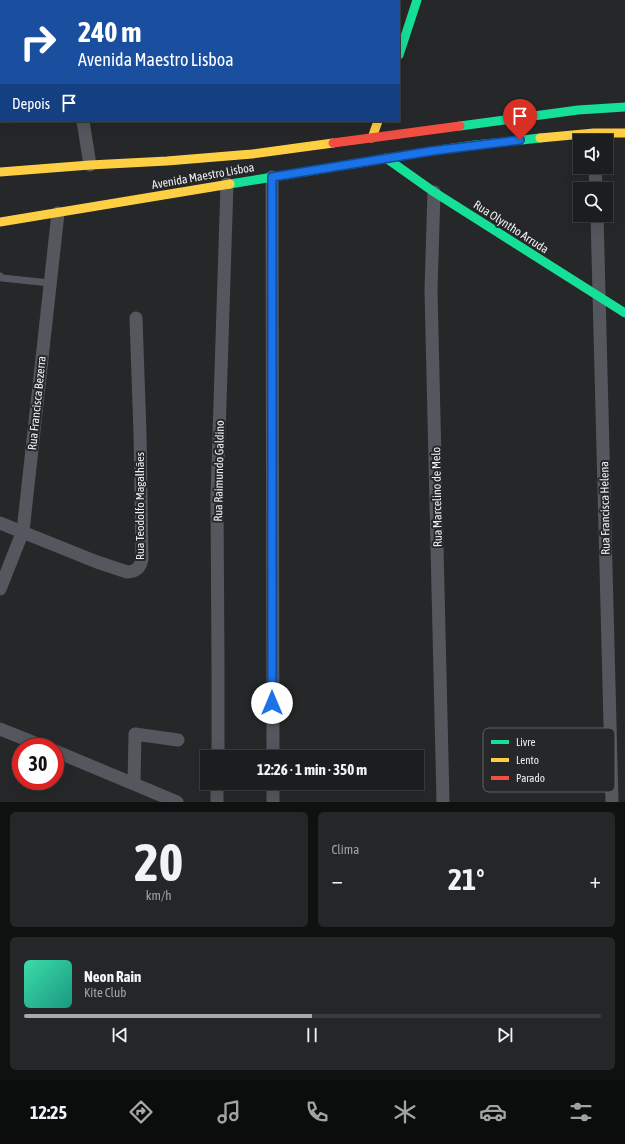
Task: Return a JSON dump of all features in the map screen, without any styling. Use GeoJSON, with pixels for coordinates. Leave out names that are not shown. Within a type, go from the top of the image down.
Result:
{"type":"FeatureCollection","features":[{"type":"Feature","properties":{"kind":"main road"},"geometry":{"type":"LineString","coordinates":[[400,52],[417,0]]}},
{"type":"Feature","properties":{"kind":"main road","name":"Avenida Maestro Lisboa"},"geometry":{"type":"LineString","coordinates":[[0,172],[252,154],[578,110],[625,107]]}},
{"type":"Feature","properties":{"kind":"main road"},"geometry":{"type":"LineString","coordinates":[[372,138],[378,122]]}},
{"type":"Feature","properties":{"kind":"main road","name":"Avenida Maestro Lisboa"},"geometry":{"type":"LineString","coordinates":[[613,135],[625,133]]}},
{"type":"Feature","properties":{"kind":"main road","name":"Avenida Maestro Lisboa"},"geometry":{"type":"LineString","coordinates":[[0,222],[386,158],[475,145],[573,138]]}},
{"type":"Feature","properties":{"kind":"main road","name":"Rua Olyntho Arruda"},"geometry":{"type":"LineString","coordinates":[[386,158],[434,192],[625,313]]}},
{"type":"Feature","properties":{"kind":"street"},"geometry":{"type":"LineString","coordinates":[[83,122],[90,165]]}},
{"type":"Feature","properties":{"kind":"street"},"geometry":{"type":"LineString","coordinates":[[272,177],[273,750]]}},
{"type":"Feature","properties":{"kind":"street","name":"Rua Raimundo Galdino"},"geometry":{"type":"LineString","coordinates":[[218,750],[217,497],[227,184]]}},
{"type":"Feature","properties":{"kind":"street","name":"Rua Marcelino de Melo"},"geometry":{"type":"LineString","coordinates":[[434,192],[431,290],[443,802]]}},
{"type":"Feature","properties":{"kind":"street","name":"Rua Francisca Bezerra"},"geometry":{"type":"LineString","coordinates":[[0,589],[23,531],[58,213]]}},
{"type":"Feature","properties":{"kind":"street","name":"Rua Francisca Helena"},"geometry":{"type":"LineString","coordinates":[[597,222],[610,728]]}},
{"type":"Feature","properties":{"kind":"street","name":"Rua Teodolfo Magalhães"},"geometry":{"type":"LineString","coordinates":[[0,523],[97,562],[127,572],[132,572],[138,569],[141,565],[140,432],[136,318]]}},
{"type":"Feature","properties":{"kind":"street"},"geometry":{"type":"LineString","coordinates":[[0,728],[24,738]]}},
{"type":"Feature","properties":{"kind":"street"},"geometry":{"type":"LineString","coordinates":[[134,784],[135,734],[178,740]]}},
{"type":"Feature","properties":{"kind":"street"},"geometry":{"type":"LineString","coordinates":[[64,755],[177,802]]}},
{"type":"Feature","properties":{"kind":"street"},"geometry":{"type":"LineString","coordinates":[[217,790],[217,802]]}},
{"type":"Feature","properties":{"kind":"street"},"geometry":{"type":"LineString","coordinates":[[273,790],[273,802]]}},
{"type":"Feature","properties":{"kind":"street","name":"Rua Francisca Helena"},"geometry":{"type":"LineString","coordinates":[[612,792],[612,802]]}},
{"type":"Feature","properties":{"kind":"lane"},"geometry":{"type":"LineString","coordinates":[[0,276],[2,278],[50,283]]}},
{"type":"Feature","properties":{"kind":"traffic: fast"},"geometry":{"type":"LineString","coordinates":[[400,52],[417,0]]}},
{"type":"Feature","properties":{"kind":"traffic: fast"},"geometry":{"type":"LineString","coordinates":[[460,126],[578,110],[625,107]]}},
{"type":"Feature","properties":{"kind":"traffic: fast"},"geometry":{"type":"LineString","coordinates":[[230,184],[432,151],[540,138]]}},
{"type":"Feature","properties":{"kind":"traffic: fast"},"geometry":{"type":"LineString","coordinates":[[386,158],[434,192],[625,313]]}},
{"type":"Feature","properties":{"kind":"traffic: slow"},"geometry":{"type":"LineString","coordinates":[[372,138],[378,122]]}},
{"type":"Feature","properties":{"kind":"traffic: slow"},"geometry":{"type":"LineString","coordinates":[[540,138],[594,133],[625,133]]}},
{"type":"Feature","properties":{"kind":"traffic: slow"},"geometry":{"type":"LineString","coordinates":[[0,172],[252,154],[333,143]]}},
{"type":"Feature","properties":{"kind":"traffic: slow"},"geometry":{"type":"LineString","coordinates":[[0,222],[230,184]]}},
{"type":"Feature","properties":{"kind":"traffic: jam"},"geometry":{"type":"LineString","coordinates":[[333,143],[460,126]]}},
{"type":"Feature","properties":{"kind":"route"},"geometry":{"type":"LineString","coordinates":[[272,703],[272,177],[432,151],[520,140]]}}]}
